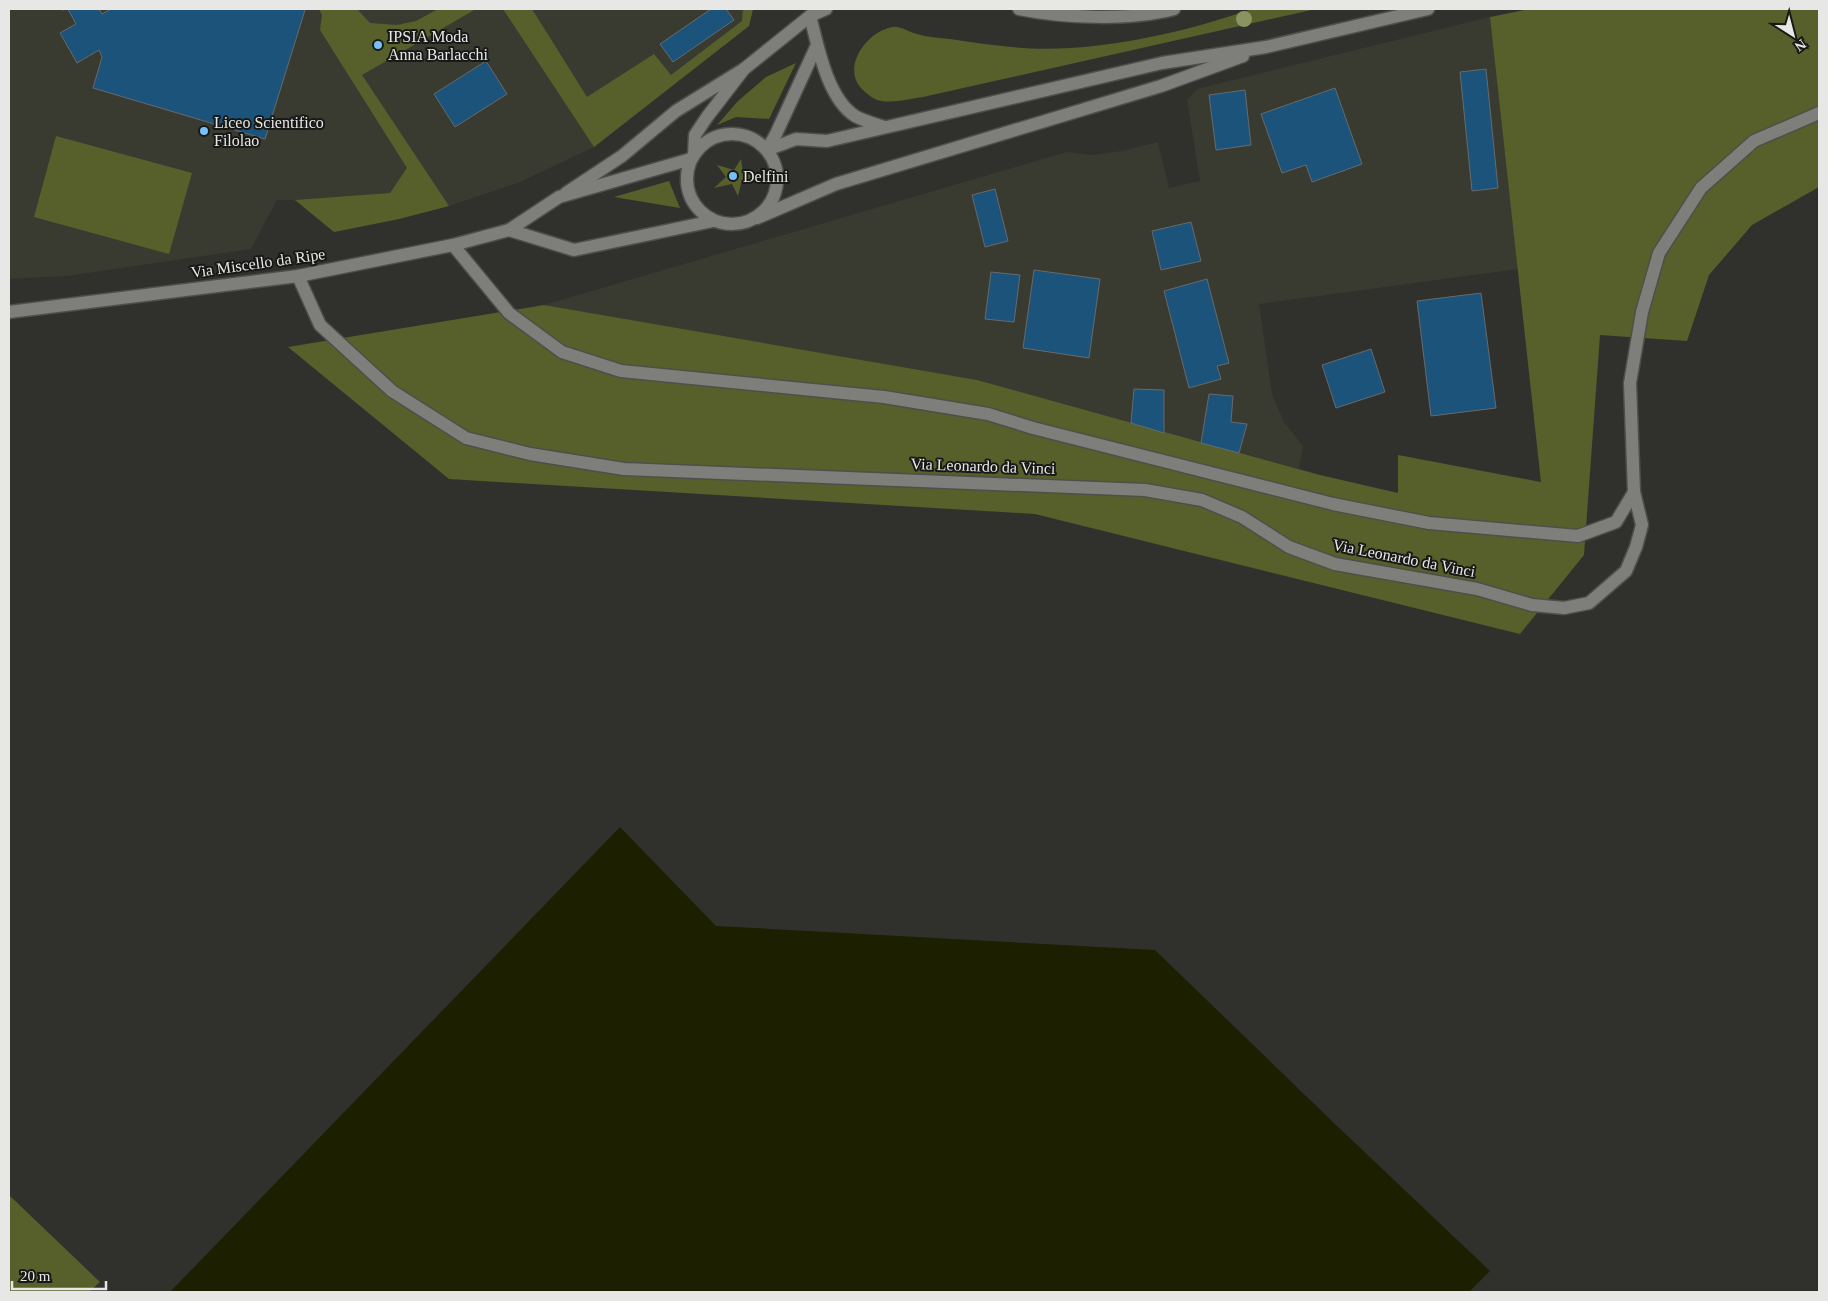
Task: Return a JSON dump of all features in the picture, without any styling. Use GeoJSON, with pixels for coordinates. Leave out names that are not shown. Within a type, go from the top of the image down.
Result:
{"type":"FeatureCollection","features":[{"type":"Feature","properties":{"kind":"street"},"geometry":{"type":"LineString","coordinates":[[509,230],[622,156],[676,111],[744,69],[810,16],[826,9]]}},
{"type":"Feature","properties":{"kind":"street"},"geometry":{"type":"LineString","coordinates":[[1019,9],[1045,14],[1121,16],[1174,9]]}},
{"type":"Feature","properties":{"kind":"street"},"geometry":{"type":"LineString","coordinates":[[1105,9],[1121,16]]}},
{"type":"Feature","properties":{"kind":"street"},"geometry":{"type":"LineString","coordinates":[[767,150],[796,139],[827,141],[1162,63],[1266,47],[1428,9]]}},
{"type":"Feature","properties":{"kind":"street"},"geometry":{"type":"LineString","coordinates":[[810,16],[827,77],[838,98],[855,116],[884,127]]}},
{"type":"Feature","properties":{"kind":"street"},"geometry":{"type":"LineString","coordinates":[[767,150],[818,45]]}},
{"type":"Feature","properties":{"kind":"street"},"geometry":{"type":"LineString","coordinates":[[509,230],[574,250],[713,222],[736,225],[836,184],[1161,86],[1266,47]]}},
{"type":"Feature","properties":{"kind":"street"},"geometry":{"type":"LineString","coordinates":[[713,222],[697,210],[690,200],[686,179],[696,135],[707,116],[744,69]]}},
{"type":"Feature","properties":{"kind":"street","name":"Via Leonardo da Vinci"},"geometry":{"type":"LineString","coordinates":[[298,276],[320,325],[392,391],[466,438],[530,454],[624,469],[1145,490],[1202,500],[1242,517],[1289,547],[1335,564],[1478,589],[1532,605],[1564,608],[1589,603],[1626,571],[1636,547],[1642,525],[1634,492],[1630,383],[1642,312],[1659,253],[1701,188],[1754,140],[1819,113]]}},
{"type":"Feature","properties":{"kind":"street"},"geometry":{"type":"LineString","coordinates":[[559,198],[692,157],[704,143],[722,135],[738,134],[748,137],[767,150],[773,159],[777,171],[776,193],[768,207],[757,218]]}},
{"type":"Feature","properties":{"kind":"street","name":"Via Miscello da Ripe"},"geometry":{"type":"LineString","coordinates":[[9,312],[298,276],[453,245],[509,230]]}},
{"type":"Feature","properties":{"kind":"street","name":"Via Leonardo da Vinci"},"geometry":{"type":"LineString","coordinates":[[453,245],[509,313],[562,352],[621,371],[884,398],[988,414],[1033,428],[1323,502],[1430,523],[1578,536],[1616,522],[1634,492]]}},
{"type":"Feature","properties":{"kind":"path"},"geometry":{"type":"LineString","coordinates":[[63,9],[68,9]]}},
{"type":"Feature","properties":{"kind":"shaded area","name":"Liceo Scientifico Filolao"},"geometry":{"type":"Polygon","coordinates":[[[9,9],[753,9],[749,26],[594,147],[520,182],[449,206],[399,219],[334,232],[295,200],[277,200],[251,249],[67,276],[9,279],[9,9]]]}},
{"type":"Feature","properties":{"kind":"shaded area"},"geometry":{"type":"Polygon","coordinates":[[[1490,17],[1518,269],[1259,304],[1272,394],[1284,422],[1303,446],[1299,469],[977,380],[544,305],[1067,152],[1092,155],[1122,151],[1158,142],[1169,188],[1200,181],[1187,100],[1197,89],[1490,17]]]}},
{"type":"Feature","properties":{"kind":"shaded area"},"geometry":{"type":"Polygon","coordinates":[[[620,827],[716,926],[1155,950],[1490,1271],[1469,1292],[170,1292],[620,827]]]}},
{"type":"Feature","properties":{"kind":"green space"},"geometry":{"type":"Polygon","coordinates":[[[319,9],[357,9],[370,23],[397,25],[416,21],[438,9],[476,9],[362,75],[449,206],[399,219],[334,232],[295,200],[390,193],[407,168],[320,30],[322,15],[319,9]]]}},
{"type":"Feature","properties":{"kind":"green space"},"geometry":{"type":"Polygon","coordinates":[[[503,9],[532,9],[587,97],[654,54],[671,75],[742,21],[743,9],[753,9],[749,26],[594,147],[503,9]]]}},
{"type":"Feature","properties":{"kind":"green space"},"geometry":{"type":"Polygon","coordinates":[[[1252,9],[1316,9],[900,101],[888,102],[873,98],[856,81],[854,71],[855,61],[866,43],[882,30],[892,27],[898,27],[929,37],[1011,47],[1040,49],[1071,48],[1102,45],[1164,34],[1195,27],[1252,9]]]}},
{"type":"Feature","properties":{"kind":"green space"},"geometry":{"type":"Polygon","coordinates":[[[1530,9],[1819,9],[1819,187],[1752,225],[1709,275],[1687,341],[1600,335],[1584,555],[1520,634],[1035,514],[449,479],[288,347],[544,305],[977,380],[1320,475],[1398,493],[1398,455],[1541,482],[1490,17],[1530,9]]]}},
{"type":"Feature","properties":{"kind":"green space"},"geometry":{"type":"Polygon","coordinates":[[[796,63],[769,119],[736,117],[717,125],[738,101],[766,77],[796,63]]]}},
{"type":"Feature","properties":{"kind":"green space"},"geometry":{"type":"Polygon","coordinates":[[[56,136],[192,173],[169,254],[34,217],[56,136]]]}},
{"type":"Feature","properties":{"kind":"green space"},"geometry":{"type":"Polygon","coordinates":[[[741,159],[743,173],[760,177],[742,180],[738,196],[732,184],[714,188],[726,177],[717,165],[734,170],[741,159]]]}},
{"type":"Feature","properties":{"kind":"green space"},"geometry":{"type":"Polygon","coordinates":[[[669,181],[680,208],[614,197],[669,181]]]}},
{"type":"Feature","properties":{"kind":"green space"},"geometry":{"type":"Polygon","coordinates":[[[9,1195],[100,1282],[89,1292],[9,1292],[9,1195]]]}},
{"type":"Feature","properties":{"kind":"building"},"geometry":{"type":"Polygon","coordinates":[[[68,9],[99,9],[102,14],[111,9],[305,10],[265,139],[93,88],[102,57],[99,50],[77,63],[60,33],[76,24],[68,9]]]}},
{"type":"Feature","properties":{"kind":"building"},"geometry":{"type":"Polygon","coordinates":[[[711,9],[726,9],[734,20],[673,62],[660,44],[711,9]]]}},
{"type":"Feature","properties":{"kind":"building"},"geometry":{"type":"Polygon","coordinates":[[[486,61],[507,94],[455,127],[434,94],[486,61]]]}},
{"type":"Feature","properties":{"kind":"building"},"geometry":{"type":"Polygon","coordinates":[[[1486,69],[1498,188],[1472,191],[1460,72],[1486,69]]]}},
{"type":"Feature","properties":{"kind":"building"},"geometry":{"type":"Polygon","coordinates":[[[1335,88],[1362,164],[1312,182],[1306,165],[1282,173],[1261,114],[1335,88]]]}},
{"type":"Feature","properties":{"kind":"building"},"geometry":{"type":"Polygon","coordinates":[[[1245,90],[1251,145],[1216,150],[1209,95],[1245,90]]]}},
{"type":"Feature","properties":{"kind":"building"},"geometry":{"type":"Polygon","coordinates":[[[995,189],[1008,241],[985,247],[972,195],[995,189]]]}},
{"type":"Feature","properties":{"kind":"building"},"geometry":{"type":"Polygon","coordinates":[[[1191,222],[1201,261],[1161,270],[1152,231],[1191,222]]]}},
{"type":"Feature","properties":{"kind":"building"},"geometry":{"type":"Polygon","coordinates":[[[1034,270],[1100,279],[1089,358],[1023,348],[1034,270]]]}},
{"type":"Feature","properties":{"kind":"building"},"geometry":{"type":"Polygon","coordinates":[[[991,272],[1020,275],[1014,322],[985,319],[991,272]]]}},
{"type":"Feature","properties":{"kind":"building"},"geometry":{"type":"Polygon","coordinates":[[[1207,279],[1229,363],[1217,366],[1221,379],[1189,388],[1164,291],[1207,279]]]}},
{"type":"Feature","properties":{"kind":"building"},"geometry":{"type":"Polygon","coordinates":[[[1481,293],[1496,408],[1431,416],[1417,301],[1481,293]]]}},
{"type":"Feature","properties":{"kind":"building"},"geometry":{"type":"Polygon","coordinates":[[[1371,349],[1385,392],[1336,408],[1322,365],[1371,349]]]}},
{"type":"Feature","properties":{"kind":"building"},"geometry":{"type":"Polygon","coordinates":[[[1134,389],[1164,390],[1164,433],[1131,423],[1134,389]]]}},
{"type":"Feature","properties":{"kind":"building"},"geometry":{"type":"Polygon","coordinates":[[[1209,394],[1233,396],[1231,422],[1247,424],[1239,453],[1201,443],[1209,394]]]}},
{"type":"Feature","properties":{"kind":"place","name":"IPSIA Moda Anna Barlacchi"},"geometry":{"type":"Point","coordinates":[378,45]}},
{"type":"Feature","properties":{"kind":"place","name":"Liceo Scientifico Filolao"},"geometry":{"type":"Point","coordinates":[204,131]}},
{"type":"Feature","properties":{"kind":"place","name":"Delfini"},"geometry":{"type":"Point","coordinates":[733,176]}}]}
